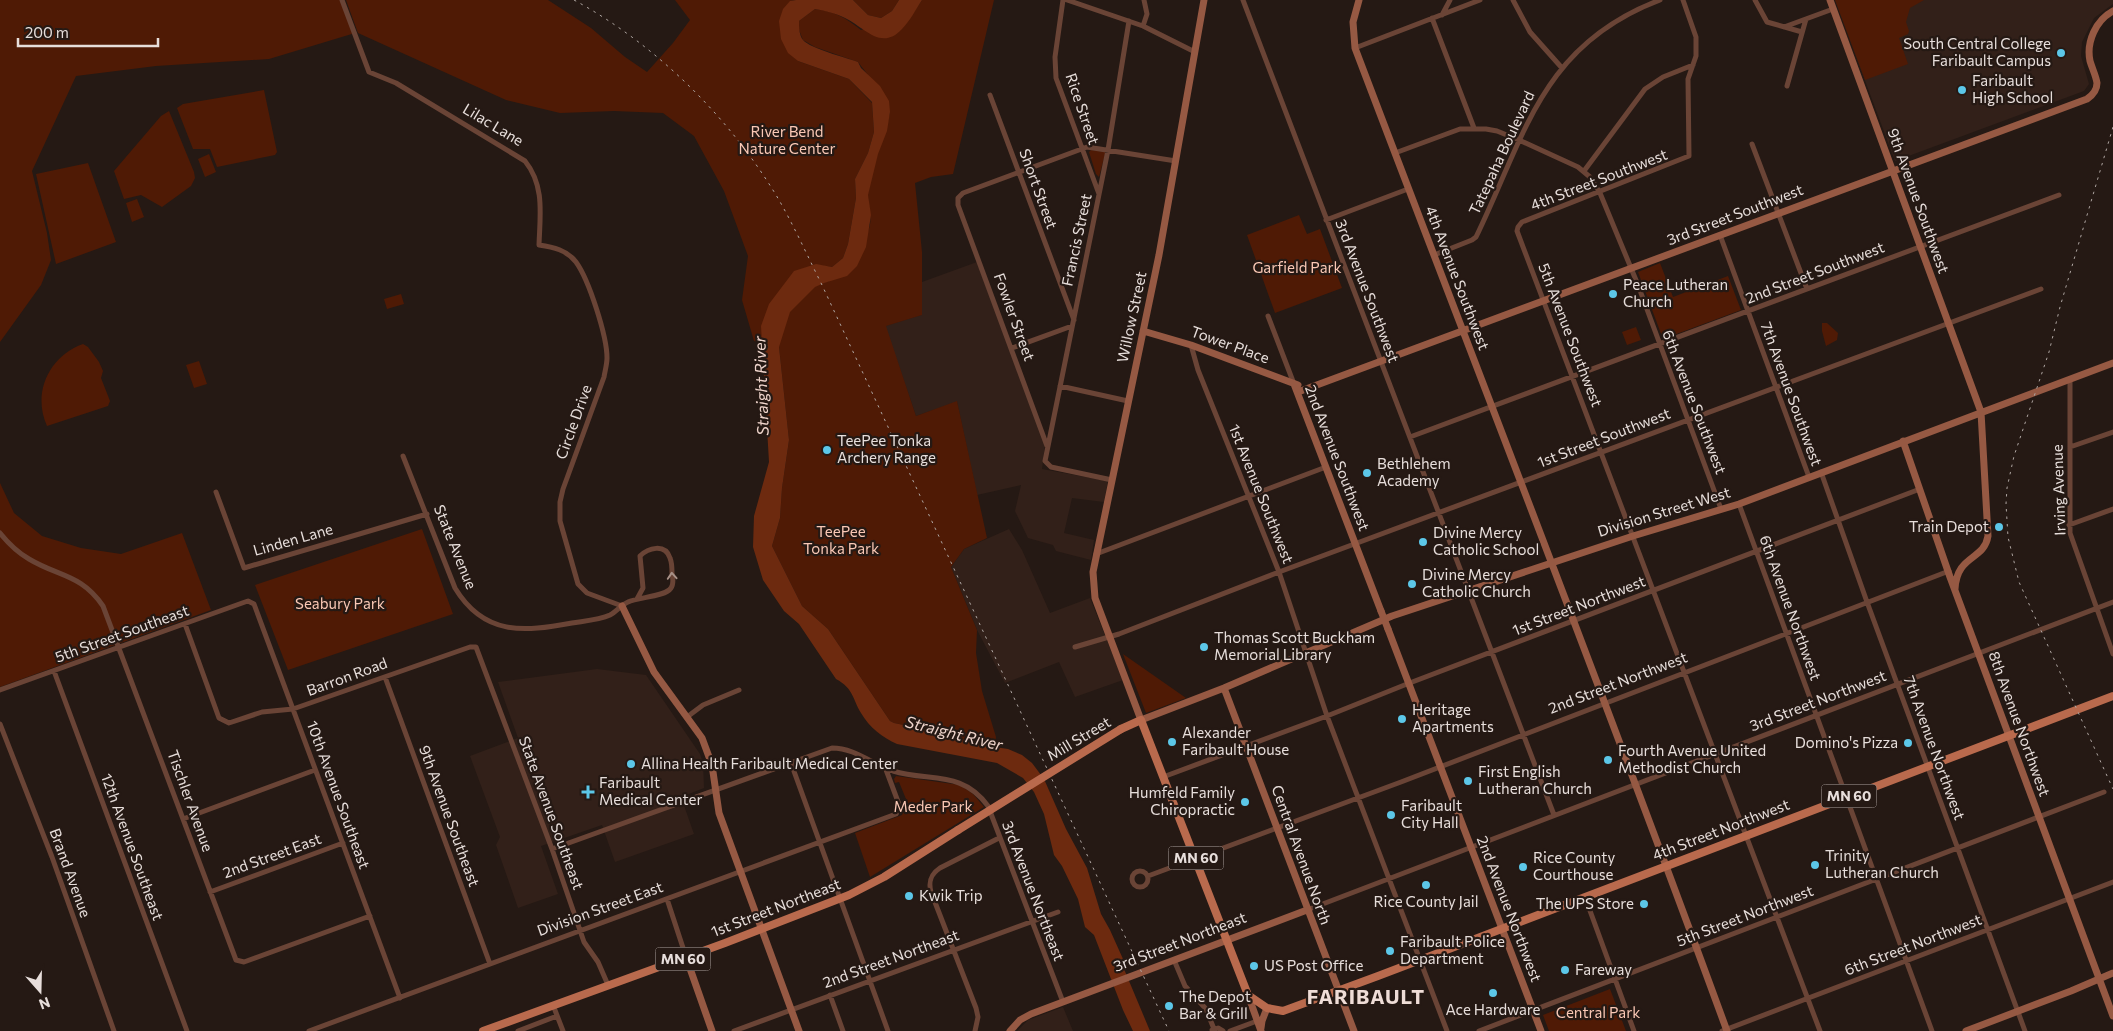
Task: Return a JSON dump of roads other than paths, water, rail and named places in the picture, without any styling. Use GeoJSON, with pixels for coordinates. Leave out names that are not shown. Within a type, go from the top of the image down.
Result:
{"type":"FeatureCollection","features":[{"type":"Feature","properties":{"kind":"main road","name":"4th Street Northwest"},"geometry":{"type":"LineString","coordinates":[[1338,991],[2113,696]]}},
{"type":"Feature","properties":{"kind":"main road","name":"Mill Street"},"geometry":{"type":"LineString","coordinates":[[1033,783],[1141,720]]}},
{"type":"Feature","properties":{"kind":"main road","name":"MN 60"},"geometry":{"type":"LineString","coordinates":[[1141,720],[1248,995]]}},
{"type":"Feature","properties":{"kind":"main road","name":"1st Street Northeast"},"geometry":{"type":"LineString","coordinates":[[483,1031],[686,958],[840,898],[884,877],[1033,783]]}},
{"type":"Feature","properties":{"kind":"main road","name":"MN 60"},"geometry":{"type":"LineString","coordinates":[[1267,1008],[1276,1011],[1290,1010],[1338,991]]}},
{"type":"Feature","properties":{"kind":"main road"},"geometry":{"type":"LineString","coordinates":[[1248,995],[1267,1008]]}},
{"type":"Feature","properties":{"kind":"street","name":"Lilac Lane"},"geometry":{"type":"LineString","coordinates":[[342,0],[369,72],[396,83],[526,161],[531,168],[540,192],[539,245]]}},
{"type":"Feature","properties":{"kind":"street","name":"Rice Street"},"geometry":{"type":"LineString","coordinates":[[1063,0],[1056,57],[1056,78],[1099,194]]}},
{"type":"Feature","properties":{"kind":"street"},"geometry":{"type":"LineString","coordinates":[[1067,0],[1143,26],[1195,52]]}},
{"type":"Feature","properties":{"kind":"street"},"geometry":{"type":"LineString","coordinates":[[1143,26],[1147,14],[1144,0]]}},
{"type":"Feature","properties":{"kind":"street","name":"Willow Street"},"geometry":{"type":"LineString","coordinates":[[1141,720],[1093,590],[1095,554],[1160,255],[1204,0]]}},
{"type":"Feature","properties":{"kind":"street","name":"3rd Avenue Southwest"},"geometry":{"type":"LineString","coordinates":[[1243,0],[1382,362],[1437,513],[1554,815]]}},
{"type":"Feature","properties":{"kind":"street","name":"4th Avenue Southwest"},"geometry":{"type":"LineString","coordinates":[[1359,0],[1353,22],[1355,48],[1574,621],[1697,948],[1725,1030]]}},
{"type":"Feature","properties":{"kind":"street"},"geometry":{"type":"LineString","coordinates":[[1442,15],[1450,0]]}},
{"type":"Feature","properties":{"kind":"street"},"geometry":{"type":"LineString","coordinates":[[1355,48],[1480,0]]}},
{"type":"Feature","properties":{"kind":"street"},"geometry":{"type":"LineString","coordinates":[[1513,0],[1530,32],[1562,68]]}},
{"type":"Feature","properties":{"kind":"street","name":"Tatepaha Boulevard"},"geometry":{"type":"LineString","coordinates":[[1434,255],[1476,237],[1538,102],[1562,68],[1604,29],[1637,10],[1660,0]]}},
{"type":"Feature","properties":{"kind":"street"},"geometry":{"type":"LineString","coordinates":[[1674,73],[1688,79],[1696,56],[1696,37],[1683,0]]}},
{"type":"Feature","properties":{"kind":"street"},"geometry":{"type":"LineString","coordinates":[[1755,0],[1767,22],[1802,32]]}},
{"type":"Feature","properties":{"kind":"street","name":"9th Avenue Southwest"},"geometry":{"type":"LineString","coordinates":[[1830,0],[1981,412],[1988,536],[1985,547],[1968,560]]}},
{"type":"Feature","properties":{"kind":"street"},"geometry":{"type":"LineString","coordinates":[[1784,27],[1833,9]]}},
{"type":"Feature","properties":{"kind":"street","name":"3rd Street Southwest"},"geometry":{"type":"LineString","coordinates":[[1298,392],[1544,302],[2092,96],[2097,83],[2090,58],[2091,38],[2100,21],[2113,11]]}},
{"type":"Feature","properties":{"kind":"street"},"geometry":{"type":"LineString","coordinates":[[1432,18],[1474,128]]}},
{"type":"Feature","properties":{"kind":"street"},"geometry":{"type":"LineString","coordinates":[[1787,86],[1806,19]]}},
{"type":"Feature","properties":{"kind":"street","name":"Francis Street"},"geometry":{"type":"LineString","coordinates":[[1112,480],[1052,467],[1046,464],[1048,446],[1108,150],[1129,21]]}},
{"type":"Feature","properties":{"kind":"street"},"geometry":{"type":"LineString","coordinates":[[1395,153],[1444,134],[1460,129],[1474,128],[1497,131],[1584,170],[1645,89],[1653,82],[1693,65]]}},
{"type":"Feature","properties":{"kind":"street","name":"4th Street Southwest"},"geometry":{"type":"LineString","coordinates":[[1518,227],[1522,222],[1689,156],[1688,79]]}},
{"type":"Feature","properties":{"kind":"street","name":"Short Street"},"geometry":{"type":"LineString","coordinates":[[990,95],[1074,320]]}},
{"type":"Feature","properties":{"kind":"street"},"geometry":{"type":"LineString","coordinates":[[1752,144],[1780,213],[1807,289]]}},
{"type":"Feature","properties":{"kind":"street"},"geometry":{"type":"LineString","coordinates":[[1019,173],[1091,147],[1176,161]]}},
{"type":"Feature","properties":{"kind":"street","name":"6th Avenue Southwest"},"geometry":{"type":"LineString","coordinates":[[1584,170],[1600,192],[1631,269],[1721,509]]}},
{"type":"Feature","properties":{"kind":"street","name":"Fowler Street"},"geometry":{"type":"LineString","coordinates":[[1019,173],[964,193],[958,198],[958,205],[1048,446]]}},
{"type":"Feature","properties":{"kind":"street"},"geometry":{"type":"LineString","coordinates":[[1326,220],[1408,188]]}},
{"type":"Feature","properties":{"kind":"street","name":"2nd Street Southwest"},"geometry":{"type":"LineString","coordinates":[[1410,437],[2060,195]]}},
{"type":"Feature","properties":{"kind":"street","name":"5th Avenue Southwest"},"geometry":{"type":"LineString","coordinates":[[1518,227],[1517,231],[1572,378],[1820,1031]]}},
{"type":"Feature","properties":{"kind":"street","name":"7th Avenue Southwest"},"geometry":{"type":"LineString","coordinates":[[1720,235],[1809,477]]}},
{"type":"Feature","properties":{"kind":"street","name":"Circle Drive"},"geometry":{"type":"LineString","coordinates":[[539,245],[554,247],[576,262],[599,317],[607,357],[604,377],[563,489],[559,512],[578,584],[587,592],[622,606]]}},
{"type":"Feature","properties":{"kind":"street","name":"1st Street Southwest"},"geometry":{"type":"LineString","coordinates":[[1075,647],[1111,637],[1279,572],[2041,289]]}},
{"type":"Feature","properties":{"kind":"street","name":"2nd Avenue Southwest"},"geometry":{"type":"LineString","coordinates":[[1268,316],[1388,629]]}},
{"type":"Feature","properties":{"kind":"street"},"geometry":{"type":"LineString","coordinates":[[1012,348],[1072,326]]}},
{"type":"Feature","properties":{"kind":"street","name":"Tower Place"},"geometry":{"type":"LineString","coordinates":[[1143,331],[1191,345],[1308,389]]}},
{"type":"Feature","properties":{"kind":"street","name":"1st Avenue Southwest"},"geometry":{"type":"LineString","coordinates":[[1191,345],[1198,370],[1247,497],[1279,572],[1327,716],[1447,1031]]}},
{"type":"Feature","properties":{"kind":"street","name":"Division Street West"},"geometry":{"type":"LineString","coordinates":[[1224,688],[1392,616],[1633,536],[1739,504],[2113,363]]}},
{"type":"Feature","properties":{"kind":"street","name":"Irving Avenue"},"geometry":{"type":"LineString","coordinates":[[2070,379],[2069,525],[2072,541],[2113,654]]}},
{"type":"Feature","properties":{"kind":"street"},"geometry":{"type":"LineString","coordinates":[[1060,386],[1128,401]]}},
{"type":"Feature","properties":{"kind":"street"},"geometry":{"type":"LineString","coordinates":[[2070,447],[2113,432]]}},
{"type":"Feature","properties":{"kind":"street","name":"8th Avenue Northwest"},"geometry":{"type":"LineString","coordinates":[[1903,441],[1954,589],[2113,1016]]}},
{"type":"Feature","properties":{"kind":"street","name":"State Avenue"},"geometry":{"type":"LineString","coordinates":[[404,456],[455,588],[470,608],[490,622],[510,628],[534,628],[610,615],[622,606],[637,599],[666,592],[673,583],[670,557],[662,549],[646,550],[640,556],[643,588],[637,599]]}},
{"type":"Feature","properties":{"kind":"street"},"geometry":{"type":"LineString","coordinates":[[1095,554],[1326,468]]}},
{"type":"Feature","properties":{"kind":"street","name":"7th Avenue Northwest"},"geometry":{"type":"LineString","coordinates":[[1821,472],[1866,602],[2025,1031]]}},
{"type":"Feature","properties":{"kind":"street","name":"1st Street Northwest"},"geometry":{"type":"LineString","coordinates":[[1246,745],[1327,716],[1920,489]]}},
{"type":"Feature","properties":{"kind":"street","name":"Linden Lane"},"geometry":{"type":"LineString","coordinates":[[216,492],[244,568],[428,514]]}},
{"type":"Feature","properties":{"kind":"street","name":"6th Avenue Northwest"},"geometry":{"type":"LineString","coordinates":[[1739,504],[1932,1031]]}},
{"type":"Feature","properties":{"kind":"street"},"geometry":{"type":"LineString","coordinates":[[2069,525],[2113,509]]}},
{"type":"Feature","properties":{"kind":"street","name":"Tischler Avenue"},"geometry":{"type":"LineString","coordinates":[[0,533],[14,548],[30,560],[69,576],[88,588],[103,606],[120,647],[234,957],[238,962],[244,962],[370,916]]}},
{"type":"Feature","properties":{"kind":"street"},"geometry":{"type":"LineString","coordinates":[[1954,589],[1958,572],[1968,560]]}},
{"type":"Feature","properties":{"kind":"street","name":"2nd Street Northwest"},"geometry":{"type":"LineString","coordinates":[[1277,828],[1949,571],[1968,560]]}},
{"type":"Feature","properties":{"kind":"street","name":"5th Street Southeast"},"geometry":{"type":"LineString","coordinates":[[0,690],[245,602],[252,602]]}},
{"type":"Feature","properties":{"kind":"street","name":"10th Avenue Southeast"},"geometry":{"type":"LineString","coordinates":[[252,602],[400,998]]}},
{"type":"Feature","properties":{"kind":"street","name":"3rd Street Northwest"},"geometry":{"type":"LineString","coordinates":[[1307,910],[1470,846],[2113,602]]}},
{"type":"Feature","properties":{"kind":"street"},"geometry":{"type":"LineString","coordinates":[[622,606],[654,672],[708,750],[719,813],[799,1031]]}},
{"type":"Feature","properties":{"kind":"street","name":"Barron Road"},"geometry":{"type":"LineString","coordinates":[[186,624],[219,718],[224,722],[233,722],[262,712],[293,709],[470,647],[476,647]]}},
{"type":"Feature","properties":{"kind":"street","name":"2nd Avenue Northwest"},"geometry":{"type":"LineString","coordinates":[[1388,629],[1407,684],[1541,1031]]}},
{"type":"Feature","properties":{"kind":"street","name":"State Avenue Southeast"},"geometry":{"type":"LineString","coordinates":[[476,647],[552,849],[584,942],[598,962],[608,985]]}},
{"type":"Feature","properties":{"kind":"street","name":"12th Avenue Southeast"},"geometry":{"type":"LineString","coordinates":[[54,672],[187,1031]]}},
{"type":"Feature","properties":{"kind":"street","name":"9th Avenue Southeast"},"geometry":{"type":"LineString","coordinates":[[385,676],[490,964]]}},
{"type":"Feature","properties":{"kind":"street"},"geometry":{"type":"LineString","coordinates":[[1141,720],[1224,688]]}},
{"type":"Feature","properties":{"kind":"street","name":"Central Avenue North"},"geometry":{"type":"LineString","coordinates":[[1224,688],[1354,1031]]}},
{"type":"Feature","properties":{"kind":"street"},"geometry":{"type":"LineString","coordinates":[[687,718],[703,705],[738,690]]}},
{"type":"Feature","properties":{"kind":"street","name":"Brand Avenue"},"geometry":{"type":"LineString","coordinates":[[0,724],[52,857],[114,1031]]}},
{"type":"Feature","properties":{"kind":"street"},"geometry":{"type":"LineString","coordinates":[[1163,777],[1246,745]]}},
{"type":"Feature","properties":{"kind":"street"},"geometry":{"type":"LineString","coordinates":[[552,849],[823,750],[841,748],[885,767]]}},
{"type":"Feature","properties":{"kind":"street"},"geometry":{"type":"LineString","coordinates":[[791,762],[888,1031]]}},
{"type":"Feature","properties":{"kind":"street","name":"Division Street East"},"geometry":{"type":"LineString","coordinates":[[309,1031],[896,814],[900,807],[885,767]]}},
{"type":"Feature","properties":{"kind":"street","name":"3rd Avenue Northeast"},"geometry":{"type":"LineString","coordinates":[[885,767],[894,771],[950,780],[975,791],[988,806],[1063,1002]]}},
{"type":"Feature","properties":{"kind":"street"},"geometry":{"type":"LineString","coordinates":[[183,818],[315,770]]}},
{"type":"Feature","properties":{"kind":"street","name":"5th Street Northwest"},"geometry":{"type":"LineString","coordinates":[[1479,1031],[2104,792]]}},
{"type":"Feature","properties":{"kind":"street"},"geometry":{"type":"LineString","coordinates":[[1148,876],[1277,828]]}},
{"type":"Feature","properties":{"kind":"street"},"geometry":{"type":"LineString","coordinates":[[975,1031],[978,1017],[931,892],[931,877],[940,868],[999,838]]}},
{"type":"Feature","properties":{"kind":"street","name":"2nd Street East"},"geometry":{"type":"LineString","coordinates":[[210,892],[343,843]]}},
{"type":"Feature","properties":{"kind":"street","name":"6th Street Northwest"},"geometry":{"type":"LineString","coordinates":[[1725,1030],[2113,882]]}},
{"type":"Feature","properties":{"kind":"street"},"geometry":{"type":"LineString","coordinates":[[1585,897],[1634,1031]]}},
{"type":"Feature","properties":{"kind":"street"},"geometry":{"type":"LineString","coordinates":[[667,899],[712,1031]]}},
{"type":"Feature","properties":{"kind":"street","name":"3rd Street Northeast"},"geometry":{"type":"LineString","coordinates":[[1010,1031],[1020,1020],[1063,1002],[1307,910]]}},
{"type":"Feature","properties":{"kind":"street","name":"2nd Street Northeast"},"geometry":{"type":"LineString","coordinates":[[734,1031],[1058,912]]}},
{"type":"Feature","properties":{"kind":"street"},"geometry":{"type":"LineString","coordinates":[[1174,960],[1185,986],[1206,1009],[1213,1030],[1220,1029],[1223,1031]]}},
{"type":"Feature","properties":{"kind":"street"},"geometry":{"type":"LineString","coordinates":[[1966,1031],[2113,973]]}},
{"type":"Feature","properties":{"kind":"street"},"geometry":{"type":"LineString","coordinates":[[830,995],[843,1031]]}},
{"type":"Feature","properties":{"kind":"street"},"geometry":{"type":"LineString","coordinates":[[1248,995],[1261,1031]]}},
{"type":"Feature","properties":{"kind":"street"},"geometry":{"type":"LineString","coordinates":[[553,1005],[563,1031]]}},
{"type":"Feature","properties":{"kind":"street"},"geometry":{"type":"LineString","coordinates":[[1261,1031],[1262,1021],[1267,1008]]}},
{"type":"Feature","properties":{"kind":"street"},"geometry":{"type":"LineString","coordinates":[[518,1031],[558,1016]]}},
{"type":"Feature","properties":{"kind":"street"},"geometry":{"type":"LineString","coordinates":[[1230,1031],[1257,1022]]}},
{"type":"Feature","properties":{"kind":"railway"},"geometry":{"type":"LineString","coordinates":[[574,0],[605,18],[634,39],[690,86],[738,141],[760,170],[779,200],[822,285],[1169,1031]]}},
{"type":"Feature","properties":{"kind":"railway"},"geometry":{"type":"LineString","coordinates":[[2113,127],[2060,307],[2049,352],[2014,456],[2007,488],[2006,504],[2008,537],[2019,582],[2113,789]]}},
{"type":"Feature","properties":{"kind":"place","name":"South Central College Faribault Campus"},"geometry":{"type":"Point","coordinates":[2061,53]}},
{"type":"Feature","properties":{"kind":"place","name":"Faribault High School"},"geometry":{"type":"Point","coordinates":[1962,90]}},
{"type":"Feature","properties":{"kind":"place","name":"Peace Lutheran Church"},"geometry":{"type":"Point","coordinates":[1613,294]}},
{"type":"Feature","properties":{"kind":"place","name":"TeePee Tonka Archery Range"},"geometry":{"type":"Point","coordinates":[827,450]}},
{"type":"Feature","properties":{"kind":"place","name":"Bethlehem Academy"},"geometry":{"type":"Point","coordinates":[1367,473]}},
{"type":"Feature","properties":{"kind":"place","name":"Train Depot"},"geometry":{"type":"Point","coordinates":[1999,527]}},
{"type":"Feature","properties":{"kind":"place","name":"Divine Mercy Catholic School"},"geometry":{"type":"Point","coordinates":[1423,542]}},
{"type":"Feature","properties":{"kind":"place","name":"Divine Mercy Catholic Church"},"geometry":{"type":"Point","coordinates":[1412,584]}},
{"type":"Feature","properties":{"kind":"place","name":"Thomas Scott Buckham Memorial Library"},"geometry":{"type":"Point","coordinates":[1204,647]}},
{"type":"Feature","properties":{"kind":"place","name":"Heritage Apartments"},"geometry":{"type":"Point","coordinates":[1402,719]}},
{"type":"Feature","properties":{"kind":"place","name":"Alexander Faribault House"},"geometry":{"type":"Point","coordinates":[1172,742]}},
{"type":"Feature","properties":{"kind":"place","name":"Domino's Pizza"},"geometry":{"type":"Point","coordinates":[1908,743]}},
{"type":"Feature","properties":{"kind":"place","name":"Fourth Avenue United Methodist Church"},"geometry":{"type":"Point","coordinates":[1608,760]}},
{"type":"Feature","properties":{"kind":"place","name":"Allina Health Faribault Medical Center"},"geometry":{"type":"Point","coordinates":[631,764]}},
{"type":"Feature","properties":{"kind":"place","name":"First English Lutheran Church"},"geometry":{"type":"Point","coordinates":[1468,781]}},
{"type":"Feature","properties":{"kind":"place","name":"Faribault Medical Center"},"geometry":{"type":"Point","coordinates":[588,792]}},
{"type":"Feature","properties":{"kind":"place","name":"Humfeld Family Chiropractic"},"geometry":{"type":"Point","coordinates":[1245,802]}},
{"type":"Feature","properties":{"kind":"place","name":"Faribault City Hall"},"geometry":{"type":"Point","coordinates":[1391,815]}},
{"type":"Feature","properties":{"kind":"place","name":"Trinity Lutheran Church"},"geometry":{"type":"Point","coordinates":[1815,865]}},
{"type":"Feature","properties":{"kind":"place","name":"Rice County Courthouse"},"geometry":{"type":"Point","coordinates":[1523,867]}},
{"type":"Feature","properties":{"kind":"place","name":"Rice County Jail"},"geometry":{"type":"Point","coordinates":[1426,885]}},
{"type":"Feature","properties":{"kind":"place","name":"Kwik Trip"},"geometry":{"type":"Point","coordinates":[909,896]}},
{"type":"Feature","properties":{"kind":"place","name":"The UPS Store"},"geometry":{"type":"Point","coordinates":[1644,904]}},
{"type":"Feature","properties":{"kind":"place","name":"Faribault Police Department"},"geometry":{"type":"Point","coordinates":[1390,951]}},
{"type":"Feature","properties":{"kind":"place","name":"US Post Office"},"geometry":{"type":"Point","coordinates":[1254,966]}},
{"type":"Feature","properties":{"kind":"place","name":"Fareway"},"geometry":{"type":"Point","coordinates":[1565,970]}},
{"type":"Feature","properties":{"kind":"place","name":"Ace Hardware"},"geometry":{"type":"Point","coordinates":[1493,993]}},
{"type":"Feature","properties":{"kind":"place","name":"The Depot Bar & Grill"},"geometry":{"type":"Point","coordinates":[1169,1006]}},
{"type":"Feature","properties":{"kind":"district","name":"FARIBAULT"},"geometry":{"type":"Point","coordinates":[1366,997]}},
{"type":"Feature","properties":{"kind":"park label","name":"River Bend Nature Center"},"geometry":{"type":"Point","coordinates":[787,140]}},
{"type":"Feature","properties":{"kind":"park label","name":"Garfield Park"},"geometry":{"type":"Point","coordinates":[1297,268]}},
{"type":"Feature","properties":{"kind":"park label","name":"TeePee Tonka Park"},"geometry":{"type":"Point","coordinates":[841,540]}},
{"type":"Feature","properties":{"kind":"park label","name":"Seabury Park"},"geometry":{"type":"Point","coordinates":[340,604]}},
{"type":"Feature","properties":{"kind":"park label","name":"Meder Park"},"geometry":{"type":"Point","coordinates":[933,807]}},
{"type":"Feature","properties":{"kind":"park label","name":"Central Park"},"geometry":{"type":"Point","coordinates":[1598,1013]}},
{"type":"Feature","properties":{"kind":"water label","name":"Straight River"},"geometry":{"type":"Point","coordinates":[761,386]}},
{"type":"Feature","properties":{"kind":"water label","name":"Straight River"},"geometry":{"type":"Point","coordinates":[954,733]}}]}
